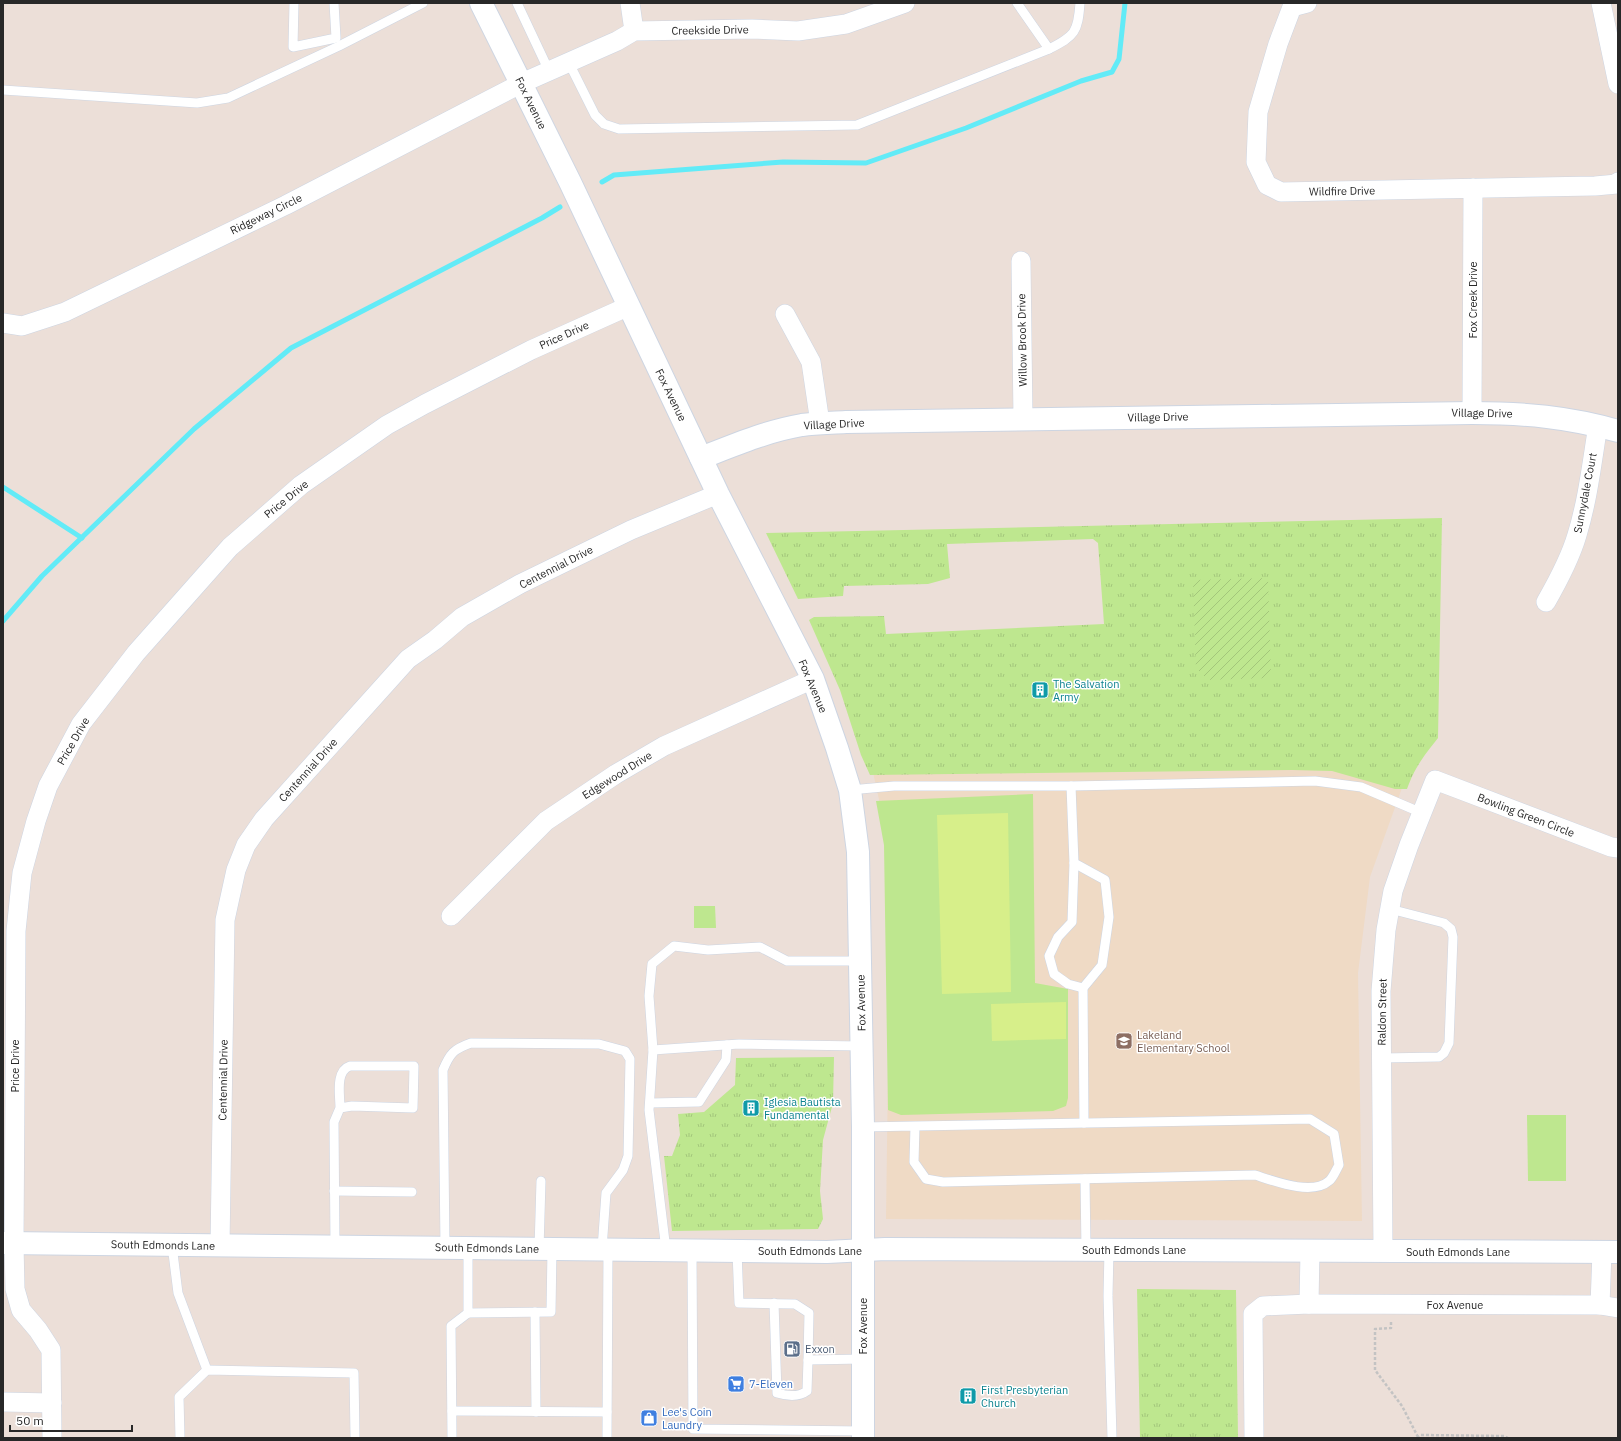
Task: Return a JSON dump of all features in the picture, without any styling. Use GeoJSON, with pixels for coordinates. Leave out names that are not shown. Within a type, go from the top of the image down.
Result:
{"type":"FeatureCollection","features":[{"type":"Feature","properties":{"kind":"street","name":"Fox Avenue"},"geometry":{"type":"LineString","coordinates":[[481,3],[522,83],[718,494],[813,679],[850,790],[858,852],[862,1046],[863,1435]]}},
{"type":"Feature","properties":{"kind":"street"},"geometry":{"type":"LineString","coordinates":[[630,3],[634,31]]}},
{"type":"Feature","properties":{"kind":"street","name":"Creekside Drive"},"geometry":{"type":"LineString","coordinates":[[522,83],[617,41],[634,31],[752,29],[798,31],[846,24],[905,3]]}},
{"type":"Feature","properties":{"kind":"street","name":"Wildfire Drive"},"geometry":{"type":"LineString","coordinates":[[1307,3],[1292,7],[1278,44],[1258,112],[1256,162],[1267,185],[1281,192],[1595,186],[1617,184],[1618,182]]}},
{"type":"Feature","properties":{"kind":"street"},"geometry":{"type":"LineString","coordinates":[[1601,3],[1618,84]]}},
{"type":"Feature","properties":{"kind":"street","name":"Ridgeway Circle"},"geometry":{"type":"LineString","coordinates":[[3,324],[22,326],[65,312],[286,205],[522,83]]}},
{"type":"Feature","properties":{"kind":"street","name":"Fox Creek Drive"},"geometry":{"type":"LineString","coordinates":[[1472,413],[1473,188]]}},
{"type":"Feature","properties":{"kind":"street","name":"Willow Brook Drive"},"geometry":{"type":"LineString","coordinates":[[1021,261],[1023,419]]}},
{"type":"Feature","properties":{"kind":"street","name":"Price Drive"},"geometry":{"type":"LineString","coordinates":[[52,1438],[51,1350],[38,1330],[21,1310],[15,1289],[8,1244],[16,931],[22,873],[36,821],[48,786],[81,724],[136,653],[230,547],[301,485],[387,425],[425,404],[531,350],[628,306]]}},
{"type":"Feature","properties":{"kind":"street"},"geometry":{"type":"LineString","coordinates":[[785,314],[811,362],[820,424]]}},
{"type":"Feature","properties":{"kind":"street","name":"Village Drive"},"geometry":{"type":"LineString","coordinates":[[701,458],[774,432],[804,425],[820,424],[1023,419],[1472,413],[1542,415],[1608,428]]}},
{"type":"Feature","properties":{"kind":"street","name":"Sunnydale Court"},"geometry":{"type":"LineString","coordinates":[[1546,602],[1564,570],[1577,536],[1587,495],[1608,428]]}},
{"type":"Feature","properties":{"kind":"street","name":"Centennial Drive"},"geometry":{"type":"LineString","coordinates":[[220,1246],[225,920],[236,870],[246,845],[264,819],[408,659],[435,640],[462,617],[520,584],[630,530],[718,494]]}},
{"type":"Feature","properties":{"kind":"street","name":"Edgewood Drive"},"geometry":{"type":"LineString","coordinates":[[451,916],[546,821],[616,774],[664,746],[813,679]]}},
{"type":"Feature","properties":{"kind":"street","name":"Raldon Street"},"geometry":{"type":"LineString","coordinates":[[1383,1251],[1382,991],[1386,930],[1393,891],[1409,845],[1435,780]]}},
{"type":"Feature","properties":{"kind":"street","name":"Bowling Green Circle"},"geometry":{"type":"LineString","coordinates":[[1435,780],[1611,847],[1618,848]]}},
{"type":"Feature","properties":{"kind":"street","name":"South Edmonds Lane"},"geometry":{"type":"LineString","coordinates":[[8,1244],[827,1252],[1086,1250],[1610,1252]]}},
{"type":"Feature","properties":{"kind":"street"},"geometry":{"type":"LineString","coordinates":[[1309,1304],[1310,1251]]}},
{"type":"Feature","properties":{"kind":"street","name":"Fox Avenue"},"geometry":{"type":"LineString","coordinates":[[1254,1438],[1253,1314],[1263,1306],[1309,1304],[1390,1304],[1609,1307],[1610,1252]]}},
{"type":"Feature","properties":{"kind":"street"},"geometry":{"type":"LineString","coordinates":[[3,1402],[52,1403]]}},
{"type":"Feature","properties":{"kind":"lane"},"geometry":{"type":"LineString","coordinates":[[294,3],[293,47],[336,38],[334,3]]}},
{"type":"Feature","properties":{"kind":"lane"},"geometry":{"type":"LineString","coordinates":[[3,90],[198,103],[228,98],[339,46],[423,3]]}},
{"type":"Feature","properties":{"kind":"lane"},"geometry":{"type":"LineString","coordinates":[[517,3],[549,71]]}},
{"type":"Feature","properties":{"kind":"lane"},"geometry":{"type":"LineString","coordinates":[[1016,3],[1049,49]]}},
{"type":"Feature","properties":{"kind":"lane"},"geometry":{"type":"LineString","coordinates":[[569,63],[595,116],[604,124],[619,129],[857,125],[1049,49],[1064,41],[1076,30],[1080,3]]}},
{"type":"Feature","properties":{"kind":"lane"},"geometry":{"type":"LineString","coordinates":[[850,790],[894,786],[1071,786],[1315,781],[1361,787],[1422,813]]}},
{"type":"Feature","properties":{"kind":"lane"},"geometry":{"type":"LineString","coordinates":[[1071,786],[1074,862],[1072,922],[1058,937],[1049,956],[1054,974],[1068,984],[1083,988]]}},
{"type":"Feature","properties":{"kind":"lane"},"geometry":{"type":"LineString","coordinates":[[1074,862],[1105,880],[1108,917],[1102,965],[1083,988],[1084,1123]]}},
{"type":"Feature","properties":{"kind":"lane"},"geometry":{"type":"LineString","coordinates":[[1382,1058],[1439,1057],[1444,1053],[1448,1043],[1453,937],[1451,929],[1444,922],[1390,909]]}},
{"type":"Feature","properties":{"kind":"lane"},"geometry":{"type":"LineString","coordinates":[[666,1250],[649,1110],[653,1050],[649,996],[652,964],[674,946],[708,950],[760,947],[787,961],[860,961]]}},
{"type":"Feature","properties":{"kind":"lane"},"geometry":{"type":"LineString","coordinates":[[445,1248],[443,1070],[452,1052],[471,1043],[599,1044],[625,1051],[630,1059],[628,1156],[623,1170],[606,1193],[605,1250],[607,1438]]}},
{"type":"Feature","properties":{"kind":"lane"},"geometry":{"type":"LineString","coordinates":[[653,1050],[727,1045],[862,1046]]}},
{"type":"Feature","properties":{"kind":"lane"},"geometry":{"type":"LineString","coordinates":[[650,1103],[699,1102],[726,1060],[727,1045]]}},
{"type":"Feature","properties":{"kind":"lane"},"geometry":{"type":"LineString","coordinates":[[335,1247],[334,1122],[340,1108],[341,1072],[350,1066],[414,1066],[413,1108],[352,1106],[340,1108]]}},
{"type":"Feature","properties":{"kind":"lane"},"geometry":{"type":"LineString","coordinates":[[863,1127],[915,1126],[1310,1119],[1334,1134],[1339,1165],[1329,1182],[1312,1189],[1289,1185],[1255,1175],[943,1182],[926,1179],[914,1162],[915,1126]]}},
{"type":"Feature","properties":{"kind":"lane"},"geometry":{"type":"LineString","coordinates":[[1085,1179],[1086,1250]]}},
{"type":"Feature","properties":{"kind":"lane"},"geometry":{"type":"LineString","coordinates":[[452,1438],[451,1326],[468,1313],[551,1312],[540,1181]]}},
{"type":"Feature","properties":{"kind":"lane"},"geometry":{"type":"LineString","coordinates":[[334,1191],[412,1192]]}},
{"type":"Feature","properties":{"kind":"lane"},"geometry":{"type":"LineString","coordinates":[[172,1245],[178,1293],[207,1370]]}},
{"type":"Feature","properties":{"kind":"lane"},"geometry":{"type":"LineString","coordinates":[[468,1248],[468,1313]]}},
{"type":"Feature","properties":{"kind":"lane"},"geometry":{"type":"LineString","coordinates":[[1109,1250],[1108,1296],[1112,1438]]}},
{"type":"Feature","properties":{"kind":"lane"},"geometry":{"type":"LineString","coordinates":[[692,1251],[693,1429],[863,1435]]}},
{"type":"Feature","properties":{"kind":"lane"},"geometry":{"type":"LineString","coordinates":[[738,1251],[739,1303],[794,1304],[808,1313],[807,1391],[802,1395],[784,1395],[777,1393],[774,1304]]}},
{"type":"Feature","properties":{"kind":"lane"},"geometry":{"type":"LineString","coordinates":[[535,1312],[536,1412]]}},
{"type":"Feature","properties":{"kind":"lane"},"geometry":{"type":"LineString","coordinates":[[808,1360],[863,1359]]}},
{"type":"Feature","properties":{"kind":"lane"},"geometry":{"type":"LineString","coordinates":[[180,1438],[179,1397],[207,1370],[354,1373],[356,1438]]}},
{"type":"Feature","properties":{"kind":"lane"},"geometry":{"type":"LineString","coordinates":[[452,1411],[607,1412]]}},
{"type":"Feature","properties":{"kind":"path"},"geometry":{"type":"LineString","coordinates":[[1390,1304],[1391,1328],[1375,1329],[1375,1370],[1402,1406],[1417,1438],[1422,1435],[1504,1436],[1508,1438]]}},
{"type":"Feature","properties":{"kind":"shaded area","name":"Lakeland Elementary School"},"geometry":{"type":"Polygon","coordinates":[[[1324,754],[1407,774],[1370,877],[1358,973],[1362,1221],[886,1219],[890,924],[886,832],[871,763],[1324,754]]]}},
{"type":"Feature","properties":{"kind":"green space"},"geometry":{"type":"Polygon","coordinates":[[[1442,518],[1438,738],[1420,762],[1407,789],[1395,789],[1332,771],[1292,770],[870,775],[861,755],[840,690],[809,620],[814,617],[884,616],[886,634],[1104,624],[1098,543],[1093,539],[947,544],[950,578],[928,584],[844,586],[843,596],[798,599],[766,533],[1442,518]]]}},
{"type":"Feature","properties":{"kind":"green space"},"geometry":{"type":"Polygon","coordinates":[[[1268,578],[1271,678],[1204,680],[1204,671],[1196,671],[1193,580],[1268,578]]]}},
{"type":"Feature","properties":{"kind":"green space"},"geometry":{"type":"Polygon","coordinates":[[[1033,794],[1035,983],[1068,989],[1068,1098],[1066,1106],[1053,1111],[901,1115],[888,1110],[884,845],[876,801],[1033,794]]]}},
{"type":"Feature","properties":{"kind":"green space"},"geometry":{"type":"Polygon","coordinates":[[[1008,813],[1011,992],[942,994],[937,815],[1008,813]]]}},
{"type":"Feature","properties":{"kind":"green space"},"geometry":{"type":"Polygon","coordinates":[[[694,906],[715,906],[716,928],[694,928],[694,906]]]}},
{"type":"Feature","properties":{"kind":"green space"},"geometry":{"type":"Polygon","coordinates":[[[1066,1002],[1066,1039],[992,1041],[991,1004],[1066,1002]]]}},
{"type":"Feature","properties":{"kind":"green space"},"geometry":{"type":"Polygon","coordinates":[[[834,1057],[833,1103],[823,1140],[820,1191],[823,1219],[818,1229],[672,1231],[664,1156],[672,1156],[680,1135],[678,1114],[704,1112],[735,1085],[736,1058],[834,1057]]]}},
{"type":"Feature","properties":{"kind":"green space"},"geometry":{"type":"Polygon","coordinates":[[[1527,1115],[1566,1115],[1566,1181],[1528,1181],[1527,1115]]]}},
{"type":"Feature","properties":{"kind":"green space"},"geometry":{"type":"Polygon","coordinates":[[[1137,1289],[1236,1290],[1238,1438],[1140,1438],[1137,1289]]]}},
{"type":"Feature","properties":{"kind":"waterway"},"geometry":{"type":"LineString","coordinates":[[602,182],[614,175],[783,162],[866,163],[966,128],[1081,81],[1112,72],[1119,59],[1125,3]]}},
{"type":"Feature","properties":{"kind":"waterway"},"geometry":{"type":"LineString","coordinates":[[3,621],[42,576],[194,429],[291,348],[542,218],[560,207]]}},
{"type":"Feature","properties":{"kind":"waterway"},"geometry":{"type":"LineString","coordinates":[[3,487],[82,538]]}},
{"type":"Feature","properties":{"kind":"place","name":"The Salvation Army"},"geometry":{"type":"Point","coordinates":[1040,690]}},
{"type":"Feature","properties":{"kind":"place","name":"Lakeland Elementary School"},"geometry":{"type":"Point","coordinates":[1124,1041]}},
{"type":"Feature","properties":{"kind":"place","name":"Iglesia Bautista Fundamental"},"geometry":{"type":"Point","coordinates":[751,1108]}},
{"type":"Feature","properties":{"kind":"place","name":"Exxon"},"geometry":{"type":"Point","coordinates":[792,1349]}},
{"type":"Feature","properties":{"kind":"place","name":"7-Eleven"},"geometry":{"type":"Point","coordinates":[736,1384]}},
{"type":"Feature","properties":{"kind":"place","name":"First Presbyterian Church"},"geometry":{"type":"Point","coordinates":[968,1396]}},
{"type":"Feature","properties":{"kind":"place","name":"Lee's Coin Laundry"},"geometry":{"type":"Point","coordinates":[649,1418]}}]}
